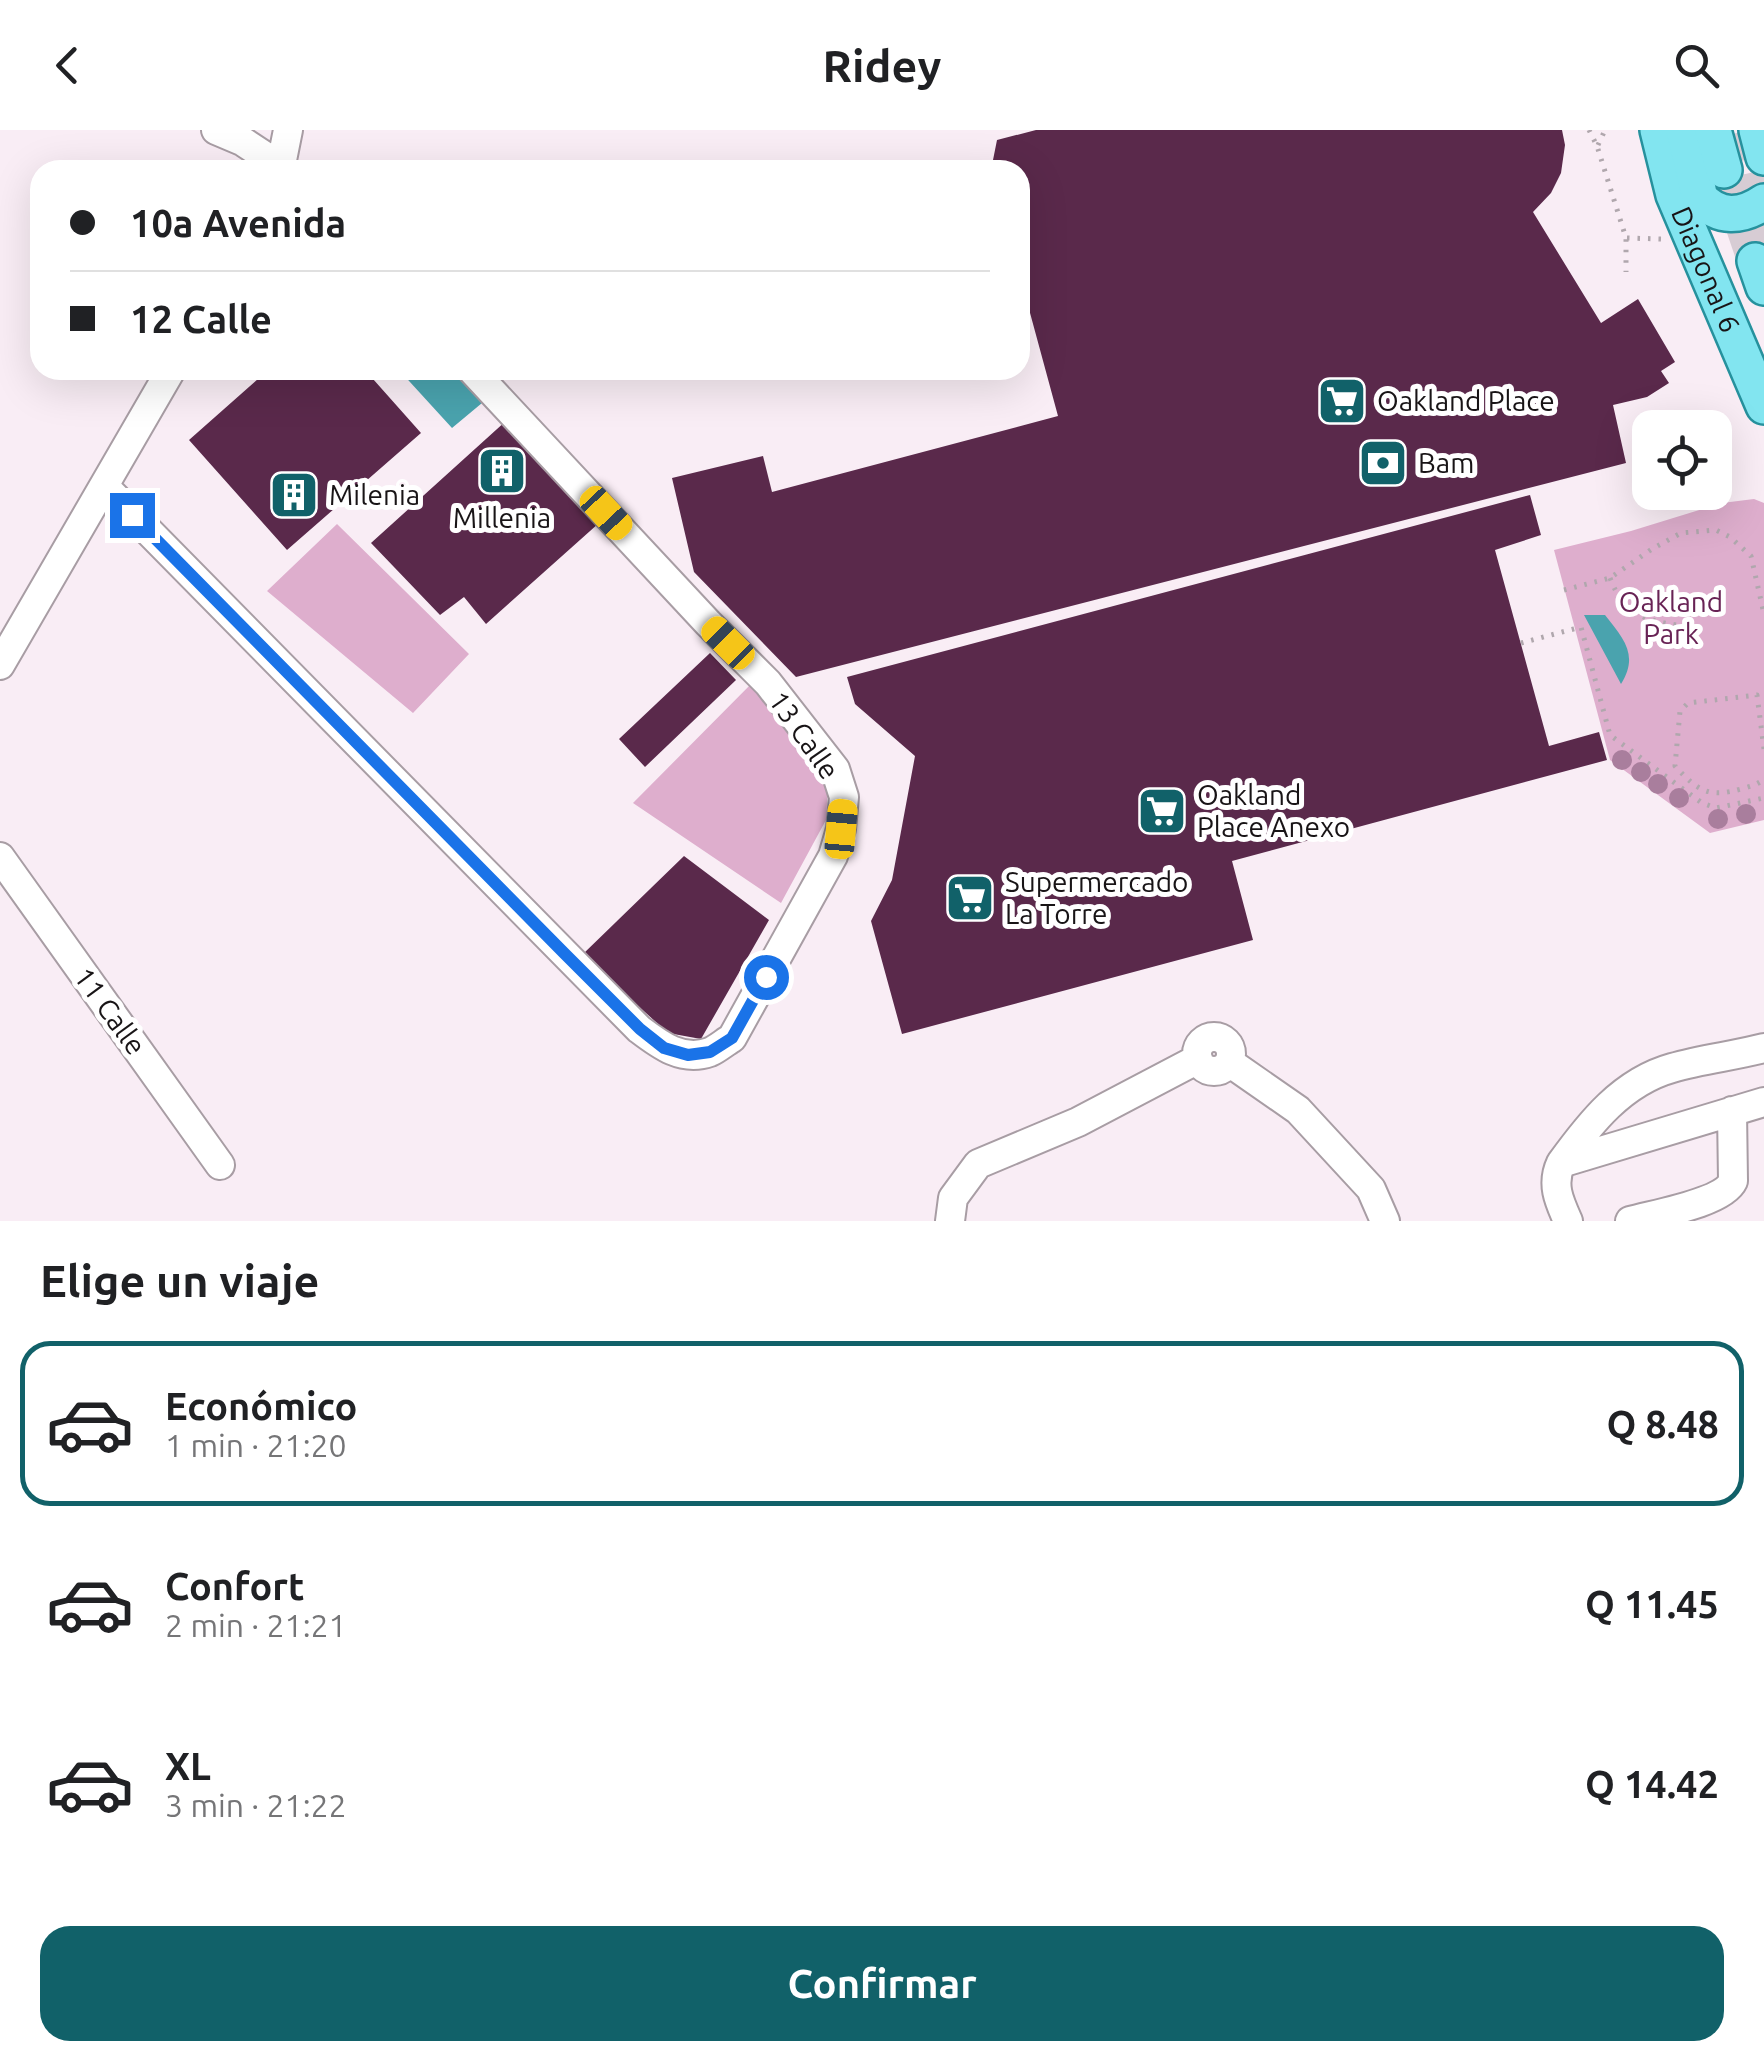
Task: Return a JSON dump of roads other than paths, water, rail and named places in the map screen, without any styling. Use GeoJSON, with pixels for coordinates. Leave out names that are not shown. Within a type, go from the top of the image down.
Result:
{"type":"FeatureCollection","features":[{"type":"Feature","properties":{"kind":"main road","name":"Diagonal 6"},"geometry":{"type":"LineString","coordinates":[[1658,130],[1674,195],[1764,406]]}},
{"type":"Feature","properties":{"kind":"main road"},"geometry":{"type":"LineString","coordinates":[[1684,130],[1700,198],[1705,204],[1737,214],[1747,213],[1764,202]]}},
{"type":"Feature","properties":{"kind":"main road"},"geometry":{"type":"LineString","coordinates":[[1713,130],[1724,170]]}},
{"type":"Feature","properties":{"kind":"main road"},"geometry":{"type":"LineString","coordinates":[[1757,130],[1764,157]]}},
{"type":"Feature","properties":{"kind":"street"},"geometry":{"type":"LineString","coordinates":[[216,130],[270,160]]}},
{"type":"Feature","properties":{"kind":"street"},"geometry":{"type":"LineString","coordinates":[[283,160],[288,130]]}},
{"type":"Feature","properties":{"kind":"street"},"geometry":{"type":"LineString","coordinates":[[0,665],[165,380]]}},
{"type":"Feature","properties":{"kind":"street","name":"13 Calle"},"geometry":{"type":"LineString","coordinates":[[104,487],[640,1029],[664,1048],[688,1055],[710,1052],[732,1038],[833,856],[844,797],[834,769],[768,683],[481,380]]}},
{"type":"Feature","properties":{"kind":"street","name":"11 Calle"},"geometry":{"type":"LineString","coordinates":[[0,857],[220,1165]]}},
{"type":"Feature","properties":{"kind":"street"},"geometry":{"type":"LineString","coordinates":[[1568,1221],[1557,1197],[1556,1173],[1616,1098],[1670,1068],[1764,1048]]}},
{"type":"Feature","properties":{"kind":"street"},"geometry":{"type":"LineString","coordinates":[[950,1221],[953,1198],[978,1164],[1078,1122],[1198,1060],[1206,1070],[1213,1071],[1220,1071],[1229,1062],[1298,1110],[1372,1189],[1385,1221]]}},
{"type":"Feature","properties":{"kind":"street"},"geometry":{"type":"LineString","coordinates":[[1561,1163],[1764,1102]]}},
{"type":"Feature","properties":{"kind":"street"},"geometry":{"type":"LineString","coordinates":[[1630,1221],[1714,1198],[1728,1190],[1733,1181],[1732,1111]]}},
{"type":"Feature","properties":{"kind":"water"},"geometry":{"type":"Polygon","coordinates":[[[408,380],[462,380],[482,403],[452,428],[408,380]]]}},
{"type":"Feature","properties":{"kind":"water"},"geometry":{"type":"Polygon","coordinates":[[[1584,615],[1605,615],[1623,640],[1629,664],[1621,684],[1584,615]]]}},
{"type":"Feature","properties":{"kind":"tunnel"},"geometry":{"type":"LineString","coordinates":[[1741,132],[1756,203],[1751,246]]}},
{"type":"Feature","properties":{"kind":"tunnel"},"geometry":{"type":"LineString","coordinates":[[1724,170],[1755,261]]}},
{"type":"Feature","properties":{"kind":"place","name":"Oakland Place"},"geometry":{"type":"Point","coordinates":[1342,401]}},
{"type":"Feature","properties":{"kind":"place","name":"Bam"},"geometry":{"type":"Point","coordinates":[1383,463]}},
{"type":"Feature","properties":{"kind":"place","name":"Millenia"},"geometry":{"type":"Point","coordinates":[502,471]}},
{"type":"Feature","properties":{"kind":"place","name":"Milenia"},"geometry":{"type":"Point","coordinates":[294,495]}},
{"type":"Feature","properties":{"kind":"place","name":"Oakland Place Anexo"},"geometry":{"type":"Point","coordinates":[1162,811]}},
{"type":"Feature","properties":{"kind":"place","name":"Supermercado La Torre"},"geometry":{"type":"Point","coordinates":[970,898]}},
{"type":"Feature","properties":{"kind":"park label","name":"Oakland Park"},"geometry":{"type":"Point","coordinates":[1671,618]}}]}
